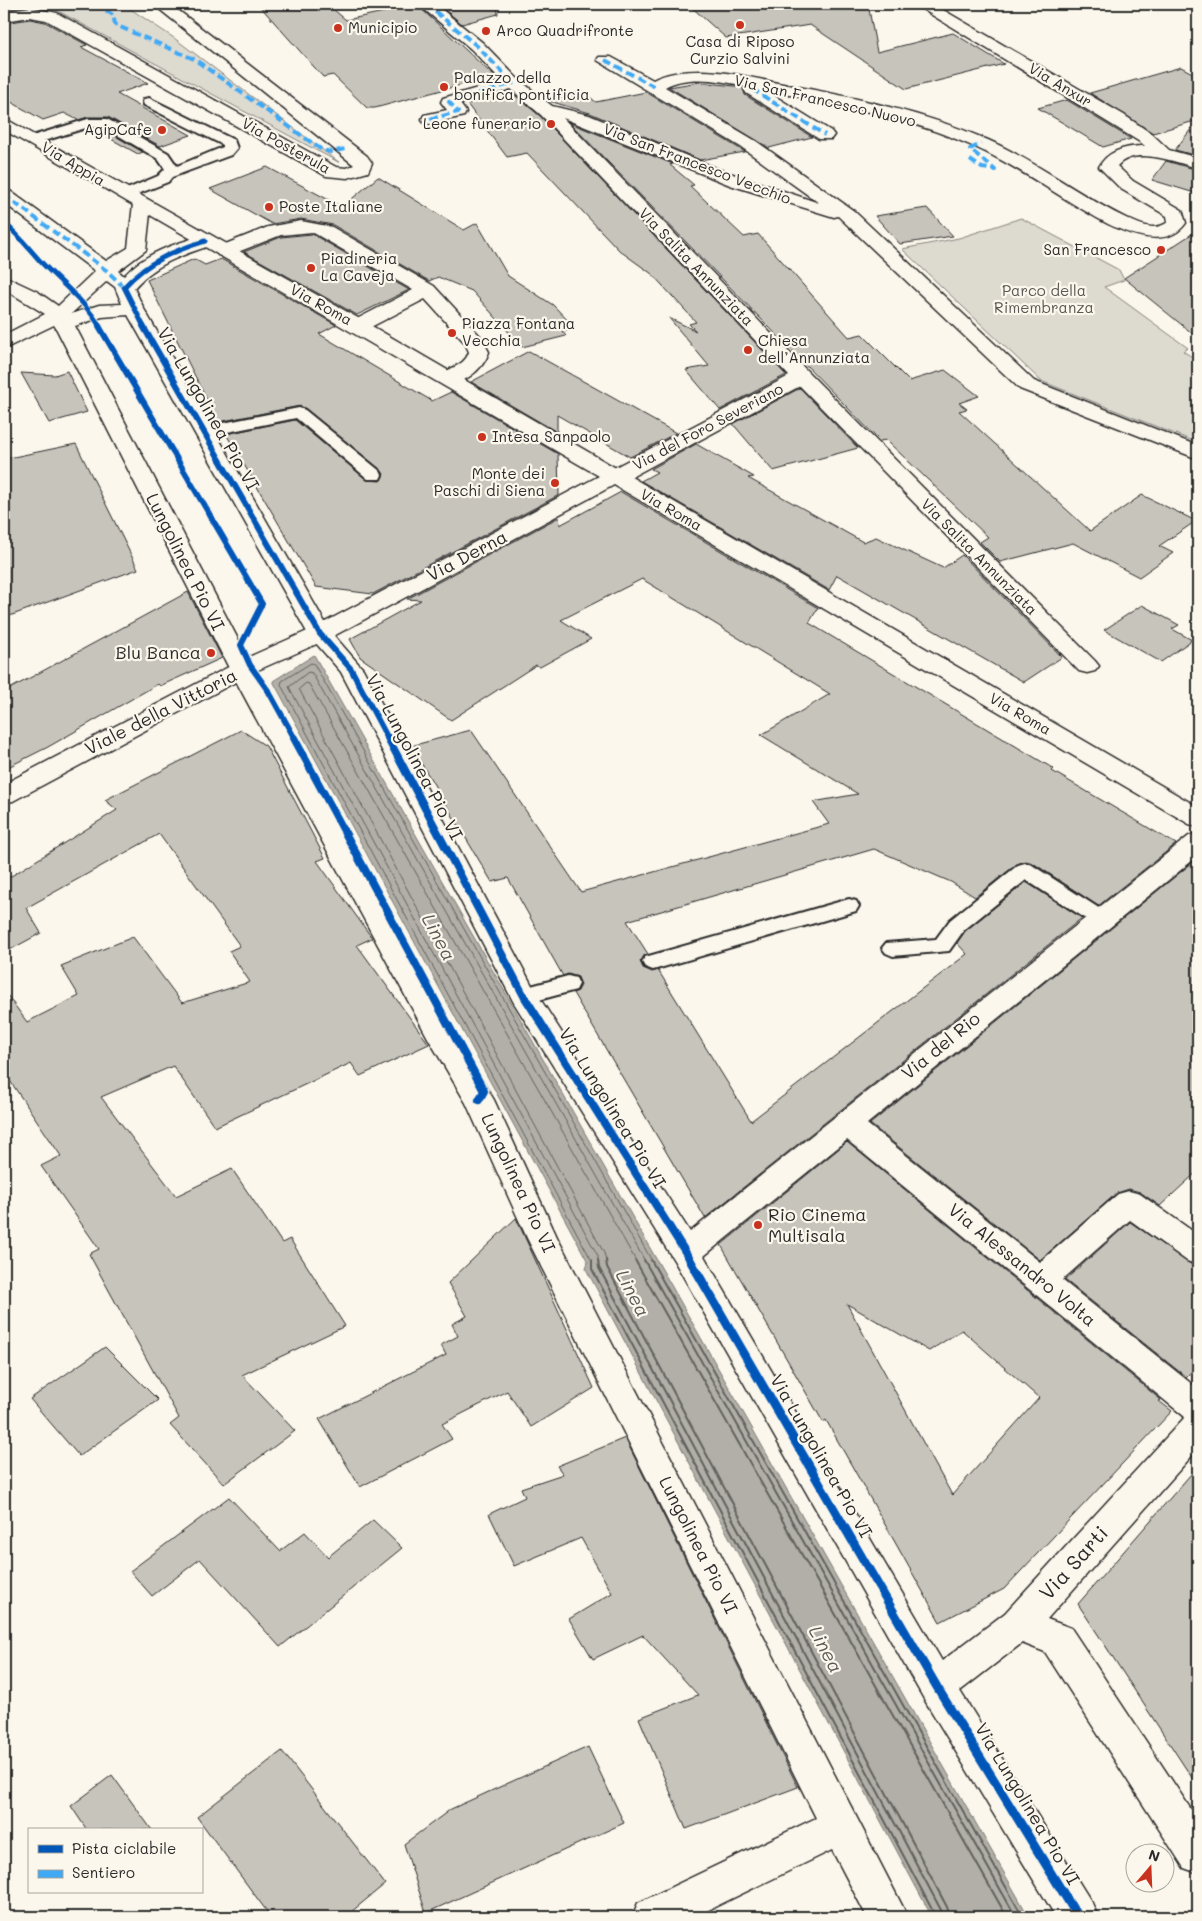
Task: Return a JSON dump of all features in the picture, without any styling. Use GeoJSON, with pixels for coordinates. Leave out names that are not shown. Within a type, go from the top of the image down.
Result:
{"type":"FeatureCollection","features":[{"type":"Feature","properties":{"kind":"street","name":"Via Posterula"},"geometry":{"type":"LineString","coordinates":[[4,16],[30,12],[51,16],[332,172],[352,173],[362,168],[363,163],[360,160],[160,4]]}},
{"type":"Feature","properties":{"kind":"street","name":"Via Salita Annunziata"},"geometry":{"type":"LineString","coordinates":[[426,4],[478,46],[509,79],[547,111],[802,376],[1087,666]]}},
{"type":"Feature","properties":{"kind":"street","name":"Via Anxur"},"geometry":{"type":"LineString","coordinates":[[922,4],[1118,119],[1146,138],[1163,154],[1198,163]]}},
{"type":"Feature","properties":{"kind":"street"},"geometry":{"type":"LineString","coordinates":[[605,60],[656,87],[750,145],[848,215],[1027,385],[1198,453]]}},
{"type":"Feature","properties":{"kind":"street","name":"Via San Francesco Nuovo"},"geometry":{"type":"LineString","coordinates":[[656,87],[667,80],[680,76],[726,78],[824,97],[913,121],[958,135],[1000,153],[1102,214],[1148,232],[1169,230],[1177,223],[1176,214],[1122,181],[1111,171],[1109,164],[1116,157],[1126,153],[1163,154]]}},
{"type":"Feature","properties":{"kind":"street"},"geometry":{"type":"LineString","coordinates":[[430,119],[458,112],[449,102],[509,79]]}},
{"type":"Feature","properties":{"kind":"street"},"geometry":{"type":"LineString","coordinates":[[752,89],[826,135]]}},
{"type":"Feature","properties":{"kind":"street","name":"Via San Francesco Vecchio"},"geometry":{"type":"LineString","coordinates":[[547,111],[580,118],[654,149],[787,198],[848,215]]}},
{"type":"Feature","properties":{"kind":"street","name":"Via Appia"},"geometry":{"type":"LineString","coordinates":[[4,123],[133,199]]}},
{"type":"Feature","properties":{"kind":"street","name":"Via Lungolinea Pio VI"},"geometry":{"type":"LineString","coordinates":[[4,195],[106,270],[129,298],[203,432],[320,634],[351,669],[524,996],[686,1253],[937,1687],[1078,1917]]}},
{"type":"Feature","properties":{"kind":"street"},"geometry":{"type":"LineString","coordinates":[[61,319],[106,270],[137,250],[133,199]]}},
{"type":"Feature","properties":{"kind":"street","name":"Via Roma"},"geometry":{"type":"LineString","coordinates":[[133,199],[358,326],[1198,818]]}},
{"type":"Feature","properties":{"kind":"street"},"geometry":{"type":"LineString","coordinates":[[225,251],[300,225],[313,226],[326,231],[427,290],[444,306],[478,347],[478,357],[472,366],[448,379]]}},
{"type":"Feature","properties":{"kind":"street"},"geometry":{"type":"LineString","coordinates":[[4,343],[61,319],[99,311],[129,298],[146,264],[206,241]]}},
{"type":"Feature","properties":{"kind":"street"},"geometry":{"type":"LineString","coordinates":[[4,282],[32,296],[61,319]]}},
{"type":"Feature","properties":{"kind":"street"},"geometry":{"type":"LineString","coordinates":[[358,326],[427,290]]}},
{"type":"Feature","properties":{"kind":"street","name":"Lungolinea Pio VI"},"geometry":{"type":"LineString","coordinates":[[61,319],[242,670],[442,1038],[479,1100],[542,1238],[888,1917]]}},
{"type":"Feature","properties":{"kind":"street","name":"Via del Foro Severiano"},"geometry":{"type":"LineString","coordinates":[[614,477],[802,376]]}},
{"type":"Feature","properties":{"kind":"street","name":"Via Derna"},"geometry":{"type":"LineString","coordinates":[[320,634],[614,477]]}},
{"type":"Feature","properties":{"kind":"street","name":"Viale della Vittoria"},"geometry":{"type":"LineString","coordinates":[[4,794],[242,670],[320,634]]}},
{"type":"Feature","properties":{"kind":"street","name":"Via del Rio"},"geometry":{"type":"LineString","coordinates":[[686,1253],[1198,842]]}},
{"type":"Feature","properties":{"kind":"street","name":"Via Alessandro Volta"},"geometry":{"type":"LineString","coordinates":[[846,1123],[1198,1408]]}},
{"type":"Feature","properties":{"kind":"street"},"geometry":{"type":"LineString","coordinates":[[1040,1280],[1129,1203],[1198,1252]]}},
{"type":"Feature","properties":{"kind":"street","name":"Via Sarti"},"geometry":{"type":"LineString","coordinates":[[937,1687],[1018,1625],[1198,1426]]}},
{"type":"Feature","properties":{"kind":"street"},"geometry":{"type":"LineString","coordinates":[[1018,1625],[1058,1640],[1198,1854]]}},
{"type":"Feature","properties":{"kind":"street"},"geometry":{"type":"LineString","coordinates":[[652,1917],[840,1826]]}},
{"type":"Feature","properties":{"kind":"lane"},"geometry":{"type":"LineString","coordinates":[[133,199],[169,174],[226,152],[230,148],[229,143],[149,102]]}},
{"type":"Feature","properties":{"kind":"lane"},"geometry":{"type":"LineString","coordinates":[[34,140],[88,123],[107,123],[163,156],[172,169],[169,174]]}},
{"type":"Feature","properties":{"kind":"lane"},"geometry":{"type":"LineString","coordinates":[[203,432],[299,413],[374,474]]}},
{"type":"Feature","properties":{"kind":"lane"},"geometry":{"type":"LineString","coordinates":[[893,948],[942,946],[957,925],[1024,870],[1101,918]]}},
{"type":"Feature","properties":{"kind":"lane"},"geometry":{"type":"LineString","coordinates":[[652,962],[849,906]]}},
{"type":"Feature","properties":{"kind":"lane"},"geometry":{"type":"LineString","coordinates":[[524,996],[568,984]]}},
{"type":"Feature","properties":{"kind":"green space"},"geometry":{"type":"Polygon","coordinates":[[[45,4],[123,4],[174,38],[340,163],[45,4]]]}},
{"type":"Feature","properties":{"kind":"green space","name":"Parco della Rimembranza"},"geometry":{"type":"Polygon","coordinates":[[[1021,218],[1119,270],[1124,280],[1104,287],[1188,348],[1183,351],[1198,361],[1198,443],[1041,381],[902,249],[959,238],[1021,218]]]}},
{"type":"Feature","properties":{"kind":"water","name":"Linea"},"geometry":{"type":"Polygon","coordinates":[[[314,655],[1029,1917],[932,1917],[586,1269],[588,1262],[273,681],[314,655]]]}},
{"type":"Feature","properties":{"kind":"building"},"geometry":{"type":"Polygon","coordinates":[[[258,4],[327,4],[346,20],[417,5],[494,76],[375,108],[367,108],[333,75],[323,77],[258,4]]]}},
{"type":"Feature","properties":{"kind":"building"},"geometry":{"type":"Polygon","coordinates":[[[438,4],[497,4],[498,14],[462,24],[438,4]]]}},
{"type":"Feature","properties":{"kind":"building"},"geometry":{"type":"Polygon","coordinates":[[[688,4],[868,4],[877,52],[953,33],[1004,64],[906,89],[810,25],[726,38],[688,4]]]}},
{"type":"Feature","properties":{"kind":"building"},"geometry":{"type":"Polygon","coordinates":[[[30,19],[45,22],[87,45],[81,47],[148,83],[117,94],[191,135],[160,146],[108,117],[88,117],[78,120],[64,113],[43,120],[4,98],[4,23],[30,19]]]}},
{"type":"Feature","properties":{"kind":"building"},"geometry":{"type":"Polygon","coordinates":[[[1181,67],[1198,76],[1198,120],[1153,133],[1090,93],[1181,67]]]}},
{"type":"Feature","properties":{"kind":"building"},"geometry":{"type":"Polygon","coordinates":[[[699,82],[743,87],[745,95],[812,137],[769,148],[669,87],[699,82]]]}},
{"type":"Feature","properties":{"kind":"building"},"geometry":{"type":"Polygon","coordinates":[[[510,91],[540,116],[786,375],[720,410],[686,370],[709,366],[669,318],[696,331],[689,324],[696,322],[652,274],[620,251],[527,153],[507,157],[467,104],[510,91]]]}},
{"type":"Feature","properties":{"kind":"building"},"geometry":{"type":"Polygon","coordinates":[[[582,91],[596,102],[646,92],[745,152],[700,160],[590,113],[549,101],[582,91]]]}},
{"type":"Feature","properties":{"kind":"building"},"geometry":{"type":"Polygon","coordinates":[[[1067,100],[1131,139],[1103,147],[1038,108],[1067,100]]]}},
{"type":"Feature","properties":{"kind":"building"},"geometry":{"type":"Polygon","coordinates":[[[1198,120],[1198,156],[1175,150],[1198,120]]]}},
{"type":"Feature","properties":{"kind":"building"},"geometry":{"type":"Polygon","coordinates":[[[570,123],[673,164],[670,165],[694,185],[690,186],[744,237],[758,234],[849,337],[862,334],[909,381],[945,370],[979,396],[959,403],[967,409],[959,411],[1090,531],[1142,495],[1196,521],[1159,546],[1173,553],[1139,577],[1073,543],[1000,562],[980,542],[988,537],[886,440],[880,441],[570,123]]]}},
{"type":"Feature","properties":{"kind":"building"},"geometry":{"type":"Polygon","coordinates":[[[93,129],[103,129],[143,152],[138,154],[93,129]]]}},
{"type":"Feature","properties":{"kind":"building"},"geometry":{"type":"Polygon","coordinates":[[[1166,161],[1198,170],[1198,194],[1152,180],[1166,161]]]}},
{"type":"Feature","properties":{"kind":"building"},"geometry":{"type":"Polygon","coordinates":[[[267,167],[342,207],[378,177],[464,230],[477,223],[508,276],[553,305],[575,328],[562,331],[566,336],[522,347],[472,291],[438,277],[429,281],[333,225],[301,219],[272,224],[210,189],[267,167]]]}},
{"type":"Feature","properties":{"kind":"building"},"geometry":{"type":"Polygon","coordinates":[[[927,208],[953,236],[900,244],[875,216],[927,208]]]}},
{"type":"Feature","properties":{"kind":"building"},"geometry":{"type":"Polygon","coordinates":[[[1198,230],[1198,338],[1124,278],[1198,230]]]}},
{"type":"Feature","properties":{"kind":"building"},"geometry":{"type":"Polygon","coordinates":[[[312,234],[409,290],[357,315],[244,252],[281,237],[312,234]]]}},
{"type":"Feature","properties":{"kind":"building"},"geometry":{"type":"Polygon","coordinates":[[[194,259],[205,265],[221,259],[336,325],[319,334],[432,401],[451,392],[558,454],[559,495],[373,594],[316,587],[226,434],[295,420],[367,480],[380,481],[384,474],[300,406],[218,422],[147,280],[194,259]]]}},
{"type":"Feature","properties":{"kind":"building"},"geometry":{"type":"Polygon","coordinates":[[[529,351],[676,433],[630,457],[557,415],[557,432],[471,382],[529,351]]]}},
{"type":"Feature","properties":{"kind":"building"},"geometry":{"type":"Polygon","coordinates":[[[67,371],[87,412],[49,423],[21,373],[55,375],[67,371]]]}},
{"type":"Feature","properties":{"kind":"building"},"geometry":{"type":"Polygon","coordinates":[[[800,388],[858,448],[773,471],[733,424],[800,388]]]}},
{"type":"Feature","properties":{"kind":"building"},"geometry":{"type":"Polygon","coordinates":[[[76,444],[138,569],[4,618],[4,459],[76,444]]]}},
{"type":"Feature","properties":{"kind":"building"},"geometry":{"type":"Polygon","coordinates":[[[696,444],[754,477],[748,478],[863,542],[876,537],[943,568],[962,555],[1062,657],[1024,682],[837,575],[829,590],[641,481],[657,472],[651,469],[696,444]]]}},
{"type":"Feature","properties":{"kind":"building"},"geometry":{"type":"Polygon","coordinates":[[[621,492],[818,608],[809,623],[1176,844],[1098,906],[1033,863],[1026,861],[1017,864],[975,897],[951,882],[874,849],[627,921],[648,954],[640,961],[643,968],[652,972],[658,970],[751,1121],[967,954],[957,943],[965,931],[1026,882],[1082,918],[705,1218],[573,993],[578,991],[581,985],[578,977],[568,974],[563,976],[508,878],[492,882],[411,746],[471,730],[581,892],[829,824],[813,802],[858,794],[761,735],[830,694],[642,579],[561,620],[591,639],[540,667],[536,665],[451,720],[360,657],[350,639],[421,600],[407,599],[559,517],[560,525],[621,492]]]}},
{"type":"Feature","properties":{"kind":"building"},"geometry":{"type":"Polygon","coordinates":[[[188,592],[222,658],[160,686],[158,684],[48,747],[4,769],[4,692],[188,592]]]}},
{"type":"Feature","properties":{"kind":"building"},"geometry":{"type":"Polygon","coordinates":[[[1142,605],[1179,625],[1172,629],[1192,640],[1161,662],[1104,630],[1142,605]]]}},
{"type":"Feature","properties":{"kind":"building"},"geometry":{"type":"Polygon","coordinates":[[[241,730],[266,746],[325,858],[317,861],[372,938],[357,945],[429,1044],[360,1076],[351,1063],[215,1127],[173,1066],[101,1097],[176,1196],[232,1169],[282,1243],[290,1239],[345,1326],[242,1375],[295,1431],[224,1484],[170,1425],[179,1418],[89,1254],[99,1249],[41,1166],[61,1156],[4,1072],[4,991],[27,1022],[79,996],[61,966],[133,937],[182,1003],[250,982],[229,951],[240,946],[159,834],[26,908],[41,933],[4,953],[4,872],[8,878],[117,810],[105,800],[241,730]]]}},
{"type":"Feature","properties":{"kind":"building"},"geometry":{"type":"Polygon","coordinates":[[[1198,858],[1198,1171],[1160,1206],[1140,1192],[1129,1189],[1117,1193],[1040,1260],[870,1124],[1198,858]]]}},
{"type":"Feature","properties":{"kind":"building"},"geometry":{"type":"Polygon","coordinates":[[[847,1142],[1172,1411],[1004,1589],[940,1622],[826,1420],[823,1422],[721,1245],[847,1142]],[[847,1304],[952,1495],[1039,1398],[962,1330],[929,1351],[847,1304]]]}},
{"type":"Feature","properties":{"kind":"building"},"geometry":{"type":"Polygon","coordinates":[[[516,1218],[594,1388],[531,1427],[507,1391],[442,1424],[452,1439],[360,1487],[319,1419],[446,1355],[441,1345],[458,1336],[452,1324],[467,1316],[448,1283],[516,1218]]]}},
{"type":"Feature","properties":{"kind":"building"},"geometry":{"type":"Polygon","coordinates":[[[1130,1222],[1198,1269],[1198,1365],[1186,1377],[1065,1280],[1130,1222]]]}},
{"type":"Feature","properties":{"kind":"building"},"geometry":{"type":"Polygon","coordinates":[[[105,1347],[158,1400],[79,1456],[30,1399],[105,1347]]]}},
{"type":"Feature","properties":{"kind":"building"},"geometry":{"type":"Polygon","coordinates":[[[625,1438],[798,1787],[686,1829],[639,1718],[698,1695],[643,1635],[593,1659],[569,1619],[612,1593],[581,1538],[514,1566],[489,1514],[525,1497],[521,1488],[563,1474],[557,1466],[625,1438]]]}},
{"type":"Feature","properties":{"kind":"building"},"geometry":{"type":"Polygon","coordinates":[[[1198,1466],[1198,1787],[1078,1604],[1198,1466]]]}},
{"type":"Feature","properties":{"kind":"building"},"geometry":{"type":"Polygon","coordinates":[[[229,1497],[280,1551],[305,1532],[328,1557],[373,1520],[402,1548],[280,1647],[200,1559],[152,1596],[130,1571],[229,1497]]]}},
{"type":"Feature","properties":{"kind":"building"},"geometry":{"type":"Polygon","coordinates":[[[588,1747],[624,1823],[426,1913],[404,1844],[451,1809],[588,1747]]]}},
{"type":"Feature","properties":{"kind":"building"},"geometry":{"type":"Polygon","coordinates":[[[282,1751],[385,1884],[345,1917],[271,1917],[197,1817],[282,1751]]]}},
{"type":"Feature","properties":{"kind":"building"},"geometry":{"type":"Polygon","coordinates":[[[112,1775],[151,1828],[86,1828],[71,1806],[112,1775]]]}},
{"type":"Feature","properties":{"kind":"marked path"},"geometry":{"type":"LineString","coordinates":[[96,4],[113,15],[115,24],[120,27],[194,59],[322,150],[331,152],[345,149]]}},
{"type":"Feature","properties":{"kind":"marked path"},"geometry":{"type":"LineString","coordinates":[[426,4],[477,46],[505,75]]}},
{"type":"Feature","properties":{"kind":"marked path"},"geometry":{"type":"LineString","coordinates":[[605,60],[655,87]]}},
{"type":"Feature","properties":{"kind":"marked path"},"geometry":{"type":"LineString","coordinates":[[430,119],[458,112],[449,102],[514,83]]}},
{"type":"Feature","properties":{"kind":"marked path"},"geometry":{"type":"LineString","coordinates":[[752,89],[825,135]]}},
{"type":"Feature","properties":{"kind":"marked path"},"geometry":{"type":"LineString","coordinates":[[970,160],[982,168],[995,170],[970,149],[981,144]]}},
{"type":"Feature","properties":{"kind":"marked path"},"geometry":{"type":"LineString","coordinates":[[4,195],[106,270],[124,287]]}},
{"type":"Feature","properties":{"kind":"cycle path"},"geometry":{"type":"LineString","coordinates":[[4,223],[20,236],[40,261],[92,313],[262,604],[241,645],[250,665],[269,692],[484,1091],[479,1100]]}},
{"type":"Feature","properties":{"kind":"cycle path"},"geometry":{"type":"LineString","coordinates":[[205,241],[161,257],[133,277],[124,287],[134,309],[320,634],[351,669],[524,996],[686,1253],[937,1687],[1078,1917]]}},
{"type":"Feature","properties":{"kind":"place","name":"Casa di Riposo Curzio Salvini"},"geometry":{"type":"Point","coordinates":[740,25]}},
{"type":"Feature","properties":{"kind":"place","name":"Municipio"},"geometry":{"type":"Point","coordinates":[338,28]}},
{"type":"Feature","properties":{"kind":"place","name":"Arco Quadrifronte"},"geometry":{"type":"Point","coordinates":[486,31]}},
{"type":"Feature","properties":{"kind":"place","name":"Palazzo della bonifica pontificia"},"geometry":{"type":"Point","coordinates":[444,87]}},
{"type":"Feature","properties":{"kind":"place","name":"Leone funerario"},"geometry":{"type":"Point","coordinates":[551,124]}},
{"type":"Feature","properties":{"kind":"place","name":"AgipCafe"},"geometry":{"type":"Point","coordinates":[162,130]}},
{"type":"Feature","properties":{"kind":"place","name":"Poste Italiane"},"geometry":{"type":"Point","coordinates":[269,207]}},
{"type":"Feature","properties":{"kind":"place","name":"San Francesco"},"geometry":{"type":"Point","coordinates":[1161,250]}},
{"type":"Feature","properties":{"kind":"place","name":"Piadineria La Caveja"},"geometry":{"type":"Point","coordinates":[311,268]}},
{"type":"Feature","properties":{"kind":"place","name":"Piazza Fontana Vecchia"},"geometry":{"type":"Point","coordinates":[452,333]}},
{"type":"Feature","properties":{"kind":"place","name":"Chiesa dell’Annunziata"},"geometry":{"type":"Point","coordinates":[748,350]}},
{"type":"Feature","properties":{"kind":"place","name":"Intesa Sanpaolo"},"geometry":{"type":"Point","coordinates":[482,437]}},
{"type":"Feature","properties":{"kind":"place","name":"Monte dei Paschi di Siena"},"geometry":{"type":"Point","coordinates":[555,483]}},
{"type":"Feature","properties":{"kind":"place","name":"Blu Banca"},"geometry":{"type":"Point","coordinates":[211,653]}},
{"type":"Feature","properties":{"kind":"place","name":"Rio Cinema Multisala"},"geometry":{"type":"Point","coordinates":[758,1225]}}]}
